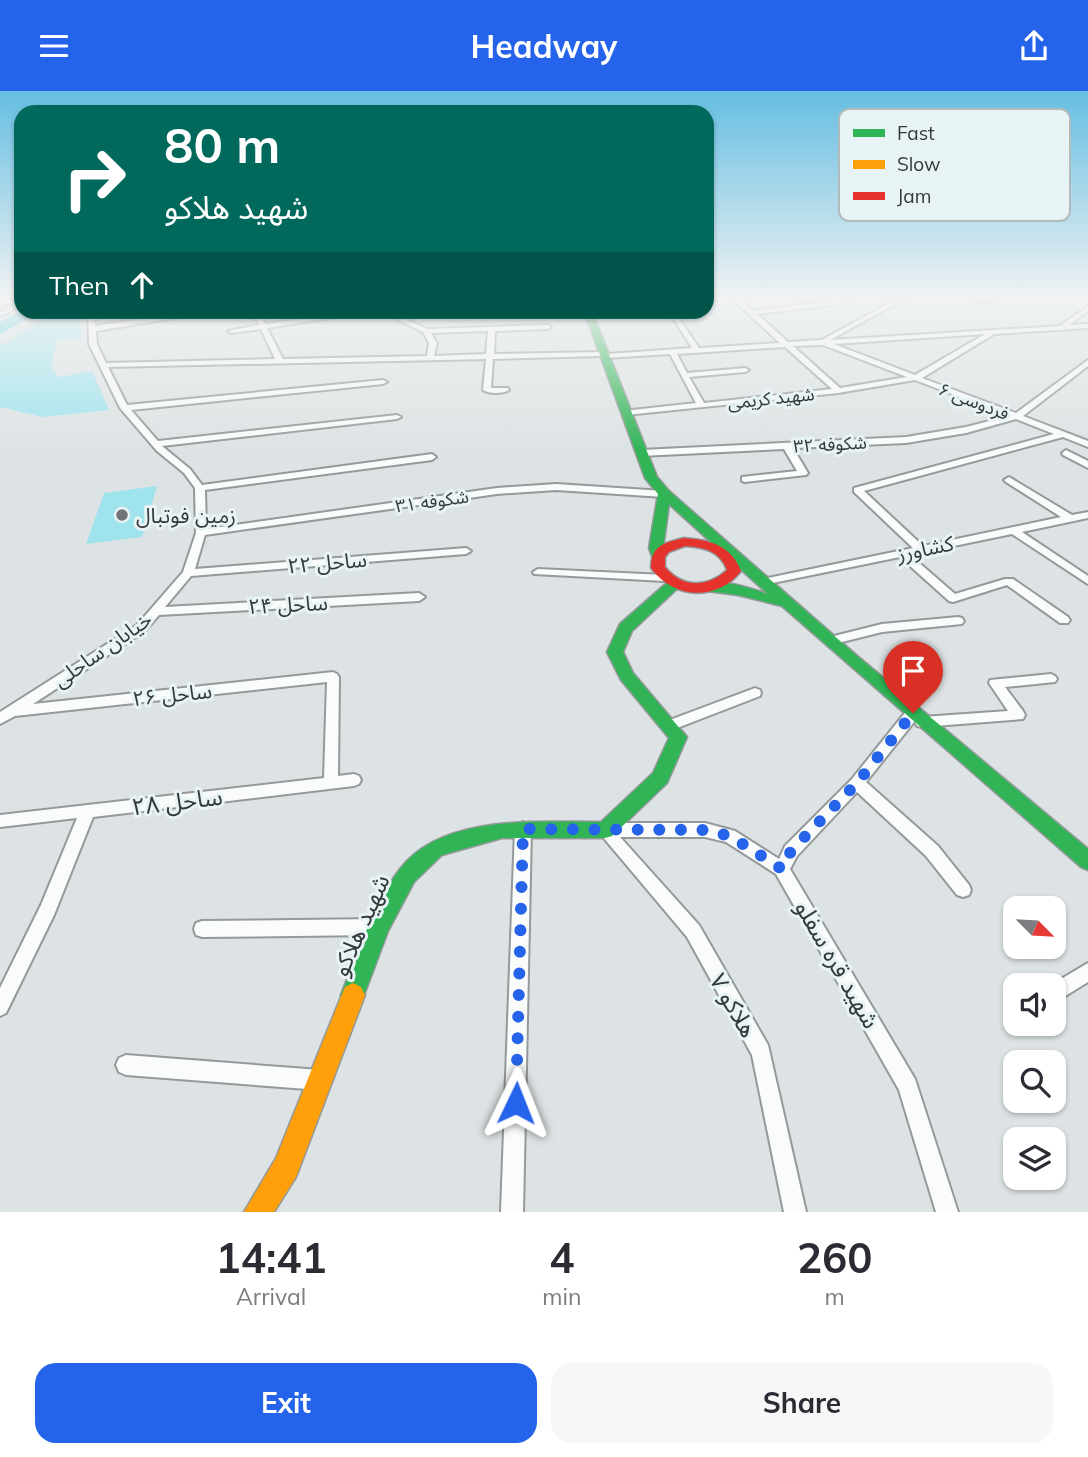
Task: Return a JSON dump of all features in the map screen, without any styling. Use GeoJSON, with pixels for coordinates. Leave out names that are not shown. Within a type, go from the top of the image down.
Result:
{"type":"FeatureCollection","features":[{"type":"Feature","properties":{"kind":"main road"},"geometry":{"type":"LineString","coordinates":[[601,347],[651,478],[728,556],[734,571],[730,579],[712,589]]}},
{"type":"Feature","properties":{"kind":"main road"},"geometry":{"type":"LineString","coordinates":[[664,494],[656,548],[659,571],[670,581],[687,588],[770,597],[792,608]]}},
{"type":"Feature","properties":{"kind":"main road"},"geometry":{"type":"LineString","coordinates":[[658,556],[664,549],[684,543],[709,545],[728,556],[763,582],[918,718],[1088,861]]}},
{"type":"Feature","properties":{"kind":"main road"},"geometry":{"type":"LineString","coordinates":[[605,830],[656,786],[674,758],[678,737],[672,725],[621,671],[615,652],[625,628],[670,581]]}},
{"type":"Feature","properties":{"kind":"main road","name":"شهید هلاکو"},"geometry":{"type":"LineString","coordinates":[[258,1212],[286,1167],[379,927],[407,875],[436,848],[502,829],[605,830]]}},
{"type":"Feature","properties":{"kind":"street"},"geometry":{"type":"LineString","coordinates":[[95,347],[124,408],[156,445],[187,471],[200,488],[432,457]]}},
{"type":"Feature","properties":{"kind":"street"},"geometry":{"type":"LineString","coordinates":[[273,347],[279,359]]}},
{"type":"Feature","properties":{"kind":"street"},"geometry":{"type":"LineString","coordinates":[[430,357],[432,347]]}},
{"type":"Feature","properties":{"kind":"street"},"geometry":{"type":"LineString","coordinates":[[491,347],[487,390],[505,390]]}},
{"type":"Feature","properties":{"kind":"street"},"geometry":{"type":"LineString","coordinates":[[103,365],[279,359],[604,355],[746,347]]}},
{"type":"Feature","properties":{"kind":"street"},"geometry":{"type":"LineString","coordinates":[[791,347],[838,391]]}},
{"type":"Feature","properties":{"kind":"street","name":"فردوسی ۶"},"geometry":{"type":"LineString","coordinates":[[835,347],[1088,444]]}},
{"type":"Feature","properties":{"kind":"street"},"geometry":{"type":"LineString","coordinates":[[916,378],[969,347]]}},
{"type":"Feature","properties":{"kind":"street"},"geometry":{"type":"LineString","coordinates":[[672,352],[701,405]]}},
{"type":"Feature","properties":{"kind":"street"},"geometry":{"type":"LineString","coordinates":[[1016,417],[1088,362]]}},
{"type":"Feature","properties":{"kind":"street"},"geometry":{"type":"LineString","coordinates":[[685,375],[746,370]]}},
{"type":"Feature","properties":{"kind":"street","name":"شهید کریمی"},"geometry":{"type":"LineString","coordinates":[[626,412],[838,391],[916,378]]}},
{"type":"Feature","properties":{"kind":"street"},"geometry":{"type":"LineString","coordinates":[[124,408],[383,382]]}},
{"type":"Feature","properties":{"kind":"street"},"geometry":{"type":"LineString","coordinates":[[156,445],[397,417]]}},
{"type":"Feature","properties":{"kind":"street","name":"شکوفه ۳۲"},"geometry":{"type":"LineString","coordinates":[[641,453],[906,440],[966,430],[1016,417]]}},
{"type":"Feature","properties":{"kind":"street"},"geometry":{"type":"LineString","coordinates":[[920,549],[857,490],[1062,435]]}},
{"type":"Feature","properties":{"kind":"street"},"geometry":{"type":"LineString","coordinates":[[745,479],[803,473],[787,446]]}},
{"type":"Feature","properties":{"kind":"street"},"geometry":{"type":"LineString","coordinates":[[1066,453],[1088,465]]}},
{"type":"Feature","properties":{"kind":"street"},"geometry":{"type":"LineString","coordinates":[[1009,480],[1069,519]]}},
{"type":"Feature","properties":{"kind":"street","name":"شکوفه ۳۱"},"geometry":{"type":"LineString","coordinates":[[201,533],[497,491],[556,487],[664,494]]}},
{"type":"Feature","properties":{"kind":"street","name":"خیابان ساحلی"},"geometry":{"type":"LineString","coordinates":[[5,715],[141,628],[157,611],[188,573],[201,533],[200,488]]}},
{"type":"Feature","properties":{"kind":"street","name":"کشاورز"},"geometry":{"type":"LineString","coordinates":[[763,582],[1088,515]]}},
{"type":"Feature","properties":{"kind":"street"},"geometry":{"type":"LineString","coordinates":[[1013,530],[1088,581]]}},
{"type":"Feature","properties":{"kind":"street","name":"ساحل ۲۲"},"geometry":{"type":"LineString","coordinates":[[188,573],[466,551]]}},
{"type":"Feature","properties":{"kind":"street"},"geometry":{"type":"LineString","coordinates":[[902,553],[953,598],[1009,581],[1064,619]]}},
{"type":"Feature","properties":{"kind":"street"},"geometry":{"type":"LineString","coordinates":[[538,572],[670,581]]}},
{"type":"Feature","properties":{"kind":"street","name":"ساحل ۲۴"},"geometry":{"type":"LineString","coordinates":[[157,611],[419,597]]}},
{"type":"Feature","properties":{"kind":"street"},"geometry":{"type":"LineString","coordinates":[[830,642],[882,628],[958,621]]}},
{"type":"Feature","properties":{"kind":"street","name":"ساحل ۲۶"},"geometry":{"type":"LineString","coordinates":[[5,715],[333,677],[331,783]]}},
{"type":"Feature","properties":{"kind":"street"},"geometry":{"type":"LineString","coordinates":[[605,830],[705,830],[730,836],[782,869],[791,851],[918,718],[1018,715],[995,683],[1051,679]]}},
{"type":"Feature","properties":{"kind":"street"},"geometry":{"type":"LineString","coordinates":[[672,725],[755,693]]}},
{"type":"Feature","properties":{"kind":"street","name":"ساحل ۲۸"},"geometry":{"type":"LineString","coordinates":[[0,821],[354,780]]}},
{"type":"Feature","properties":{"kind":"street"},"geometry":{"type":"LineString","coordinates":[[857,783],[932,851],[963,890]]}},
{"type":"Feature","properties":{"kind":"street"},"geometry":{"type":"LineString","coordinates":[[0,1007],[48,909],[88,811]]}},
{"type":"Feature","properties":{"kind":"street"},"geometry":{"type":"LineString","coordinates":[[512,1212],[523,829]]}},
{"type":"Feature","properties":{"kind":"street","name":"هلاکو ۷"},"geometry":{"type":"LineString","coordinates":[[605,830],[692,931],[761,1052],[795,1212]]}},
{"type":"Feature","properties":{"kind":"street","name":"شهید قره سفلو"},"geometry":{"type":"LineString","coordinates":[[782,869],[908,1086],[947,1212]]}},
{"type":"Feature","properties":{"kind":"street"},"geometry":{"type":"LineString","coordinates":[[202,929],[379,927]]}},
{"type":"Feature","properties":{"kind":"street"},"geometry":{"type":"LineString","coordinates":[[1066,986],[1088,972]]}},
{"type":"Feature","properties":{"kind":"street"},"geometry":{"type":"LineString","coordinates":[[126,1065],[321,1080]]}},
{"type":"Feature","properties":{"kind":"shaded area"},"geometry":{"type":"Polygon","coordinates":[[[0,347],[55,347],[51,368],[59,377],[92,371],[109,410],[43,417],[0,407],[0,347]]]}},
{"type":"Feature","properties":{"kind":"shaded area","name":"زمین فوتبال"},"geometry":{"type":"Polygon","coordinates":[[[157,486],[142,537],[86,544],[104,493],[157,486]]]}},
{"type":"Feature","properties":{"kind":"traffic: fast"},"geometry":{"type":"LineString","coordinates":[[602,347],[651,478],[665,494],[850,659],[1088,861]]}},
{"type":"Feature","properties":{"kind":"traffic: fast"},"geometry":{"type":"LineString","coordinates":[[658,556],[656,548],[664,494]]}},
{"type":"Feature","properties":{"kind":"traffic: fast"},"geometry":{"type":"LineString","coordinates":[[353,995],[379,927],[407,875],[436,848],[502,830],[605,830],[660,778],[678,737],[627,676],[615,652],[625,628],[674,584]]}},
{"type":"Feature","properties":{"kind":"traffic: fast"},"geometry":{"type":"LineString","coordinates":[[712,588],[739,590],[780,602]]}},
{"type":"Feature","properties":{"kind":"traffic: slow"},"geometry":{"type":"LineString","coordinates":[[258,1212],[286,1167],[353,995]]}},
{"type":"Feature","properties":{"kind":"traffic: jam"},"geometry":{"type":"LineString","coordinates":[[684,542],[715,548],[727,556],[734,571],[726,579],[706,588],[695,589],[674,583],[658,568],[658,556],[664,549],[684,542]]}},
{"type":"Feature","properties":{"kind":"place","name":"زمین فوتبال"},"geometry":{"type":"Point","coordinates":[122,515]}},
{"type":"Feature","properties":{"kind":"route"},"geometry":{"type":"LineString","coordinates":[[516,1103],[523,829],[705,830],[730,836],[782,869],[791,851],[857,783],[913,713]]}}]}
